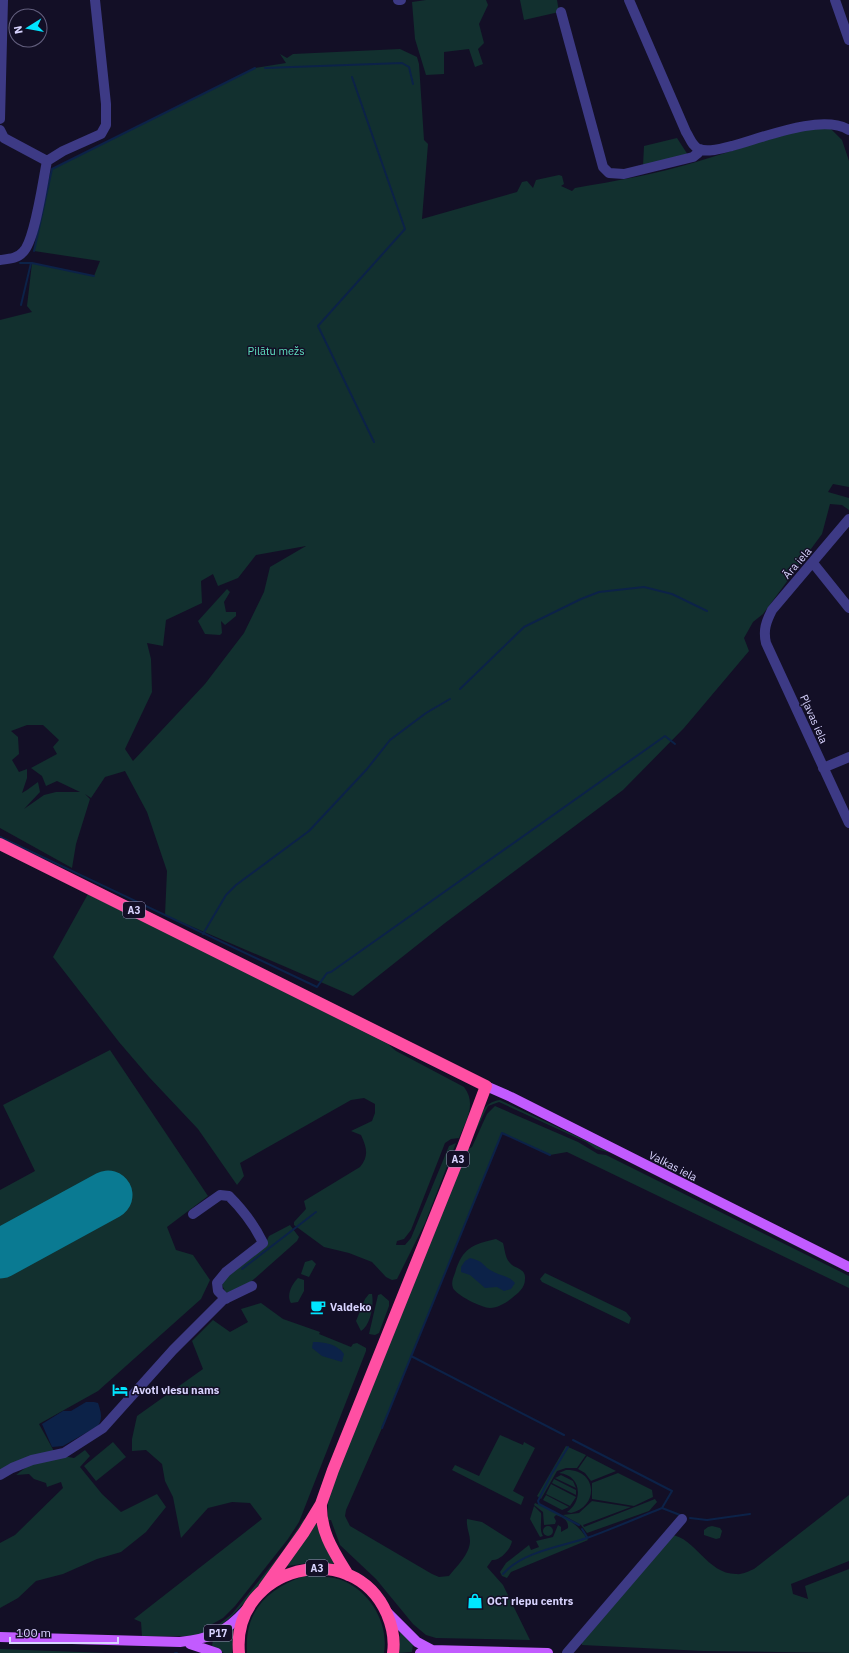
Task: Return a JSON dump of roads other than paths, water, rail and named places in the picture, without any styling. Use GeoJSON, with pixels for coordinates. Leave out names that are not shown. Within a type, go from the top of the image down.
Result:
{"type":"FeatureCollection","features":[{"type":"Feature","properties":{"kind":"highway","name":"A3"},"geometry":{"type":"LineString","coordinates":[[0,844],[486,1086],[463,1147],[333,1470],[321,1504],[292,1550],[249,1608],[241,1628],[239,1653]]}},
{"type":"Feature","properties":{"kind":"highway","name":"A3"},"geometry":{"type":"LineString","coordinates":[[321,1504],[321,1514],[325,1533],[333,1551],[348,1575]]}},
{"type":"Feature","properties":{"kind":"highway","name":"A3"},"geometry":{"type":"LineString","coordinates":[[264,1588],[280,1577],[304,1569],[329,1569],[348,1575],[365,1586],[385,1609],[393,1635],[393,1653]]}},
{"type":"Feature","properties":{"kind":"main road","name":"Valkas iela"},"geometry":{"type":"LineString","coordinates":[[486,1086],[511,1097],[849,1267]]}},
{"type":"Feature","properties":{"kind":"main road","name":"P17"},"geometry":{"type":"LineString","coordinates":[[0,1637],[180,1642],[200,1640],[217,1634],[235,1621],[249,1608]]}},
{"type":"Feature","properties":{"kind":"main road"},"geometry":{"type":"LineString","coordinates":[[385,1609],[417,1642],[432,1650]]}},
{"type":"Feature","properties":{"kind":"main road","name":"P17"},"geometry":{"type":"LineString","coordinates":[[180,1642],[217,1653]]}},
{"type":"Feature","properties":{"kind":"main road"},"geometry":{"type":"LineString","coordinates":[[420,1653],[432,1650],[548,1653]]}},
{"type":"Feature","properties":{"kind":"street"},"geometry":{"type":"LineString","coordinates":[[0,120],[3,0]]}},
{"type":"Feature","properties":{"kind":"street"},"geometry":{"type":"LineString","coordinates":[[0,260],[12,259],[24,252],[30,239],[47,161],[63,151],[101,134],[106,125],[106,104],[95,0]]}},
{"type":"Feature","properties":{"kind":"street"},"geometry":{"type":"LineString","coordinates":[[629,0],[686,132],[694,146],[700,149],[710,150],[724,148],[791,129],[818,124],[834,124],[849,130]]}},
{"type":"Feature","properties":{"kind":"street"},"geometry":{"type":"LineString","coordinates":[[835,0],[849,40]]}},
{"type":"Feature","properties":{"kind":"street"},"geometry":{"type":"LineString","coordinates":[[561,12],[603,167],[609,173],[624,174],[692,157],[698,153],[700,149]]}},
{"type":"Feature","properties":{"kind":"street"},"geometry":{"type":"LineString","coordinates":[[0,130],[4,138],[47,161]]}},
{"type":"Feature","properties":{"kind":"street","name":"Āra iela"},"geometry":{"type":"LineString","coordinates":[[765,624],[772,610],[849,519]]}},
{"type":"Feature","properties":{"kind":"street"},"geometry":{"type":"LineString","coordinates":[[813,563],[849,608]]}},
{"type":"Feature","properties":{"kind":"street","name":"Pļavas iela"},"geometry":{"type":"LineString","coordinates":[[765,624],[764,634],[766,643],[849,823]]}},
{"type":"Feature","properties":{"kind":"street"},"geometry":{"type":"LineString","coordinates":[[823,768],[849,757]]}},
{"type":"Feature","properties":{"kind":"street"},"geometry":{"type":"LineString","coordinates":[[193,1214],[220,1195],[229,1196],[246,1212],[255,1225],[263,1243],[226,1272],[217,1283],[218,1291],[226,1299]]}},
{"type":"Feature","properties":{"kind":"street"},"geometry":{"type":"LineString","coordinates":[[0,1475],[12,1468],[32,1460],[64,1453],[103,1428],[173,1350],[226,1299],[252,1286]]}},
{"type":"Feature","properties":{"kind":"street"},"geometry":{"type":"LineString","coordinates":[[567,1653],[682,1519]]}},
{"type":"Feature","properties":{"kind":"water"},"geometry":{"type":"Polygon","coordinates":[[[470,1258],[479,1261],[495,1273],[510,1278],[515,1283],[511,1289],[504,1291],[497,1287],[485,1288],[470,1275],[461,1272],[461,1267],[465,1261],[470,1258]]]}},
{"type":"Feature","properties":{"kind":"water"},"geometry":{"type":"Polygon","coordinates":[[[313,1342],[322,1342],[338,1348],[344,1354],[342,1362],[322,1356],[312,1348],[313,1342]]]}},
{"type":"Feature","properties":{"kind":"water"},"geometry":{"type":"Polygon","coordinates":[[[86,1402],[98,1403],[101,1420],[98,1426],[63,1446],[52,1447],[42,1424],[63,1411],[71,1411],[86,1402]]]}},
{"type":"Feature","properties":{"kind":"waterway"},"geometry":{"type":"LineString","coordinates":[[265,68],[402,63],[409,67],[413,84]]}},
{"type":"Feature","properties":{"kind":"waterway"},"geometry":{"type":"LineString","coordinates":[[34,251],[52,169],[255,68]]}},
{"type":"Feature","properties":{"kind":"waterway"},"geometry":{"type":"LineString","coordinates":[[352,77],[405,229],[318,326],[374,442]]}},
{"type":"Feature","properties":{"kind":"waterway"},"geometry":{"type":"LineString","coordinates":[[20,263],[32,263],[94,276]]}},
{"type":"Feature","properties":{"kind":"waterway"},"geometry":{"type":"LineString","coordinates":[[21,305],[31,263]]}},
{"type":"Feature","properties":{"kind":"waterway"},"geometry":{"type":"LineString","coordinates":[[460,689],[524,627],[581,599],[599,592],[644,587],[672,594],[707,611]]}},
{"type":"Feature","properties":{"kind":"waterway"},"geometry":{"type":"LineString","coordinates":[[203,934],[226,895],[236,885],[309,831],[367,769],[390,740],[426,713],[450,699]]}},
{"type":"Feature","properties":{"kind":"waterway"},"geometry":{"type":"LineString","coordinates":[[0,837],[317,987],[327,973],[331,972],[665,736],[675,744]]}},
{"type":"Feature","properties":{"kind":"waterway"},"geometry":{"type":"LineString","coordinates":[[382,1428],[502,1133],[550,1155]]}},
{"type":"Feature","properties":{"kind":"waterway"},"geometry":{"type":"LineString","coordinates":[[242,1269],[316,1212]]}},
{"type":"Feature","properties":{"kind":"waterway"},"geometry":{"type":"LineString","coordinates":[[411,1356],[564,1435]]}},
{"type":"Feature","properties":{"kind":"waterway"},"geometry":{"type":"LineString","coordinates":[[573,1440],[672,1491],[662,1508]]}},
{"type":"Feature","properties":{"kind":"waterway"},"geometry":{"type":"LineString","coordinates":[[568,1447],[551,1475],[538,1501],[539,1504],[579,1525]]}},
{"type":"Feature","properties":{"kind":"waterway"},"geometry":{"type":"LineString","coordinates":[[503,1574],[520,1560],[531,1555],[587,1538],[662,1508],[680,1515]]}},
{"type":"Feature","properties":{"kind":"waterway"},"geometry":{"type":"LineString","coordinates":[[690,1518],[707,1520],[750,1514]]}},
{"type":"Feature","properties":{"kind":"waterway"},"geometry":{"type":"LineString","coordinates":[[582,1529],[587,1537]]}},
{"type":"Feature","properties":{"kind":"place","name":"Valdeko"},"geometry":{"type":"Point","coordinates":[318,1307]}},
{"type":"Feature","properties":{"kind":"place","name":"Avoti viesu nams"},"geometry":{"type":"Point","coordinates":[120,1390]}},
{"type":"Feature","properties":{"kind":"place","name":"OCT riepu centrs"},"geometry":{"type":"Point","coordinates":[475,1601]}},
{"type":"Feature","properties":{"kind":"park label","name":"Pilātu mežs"},"geometry":{"type":"Point","coordinates":[276,351]}}]}
